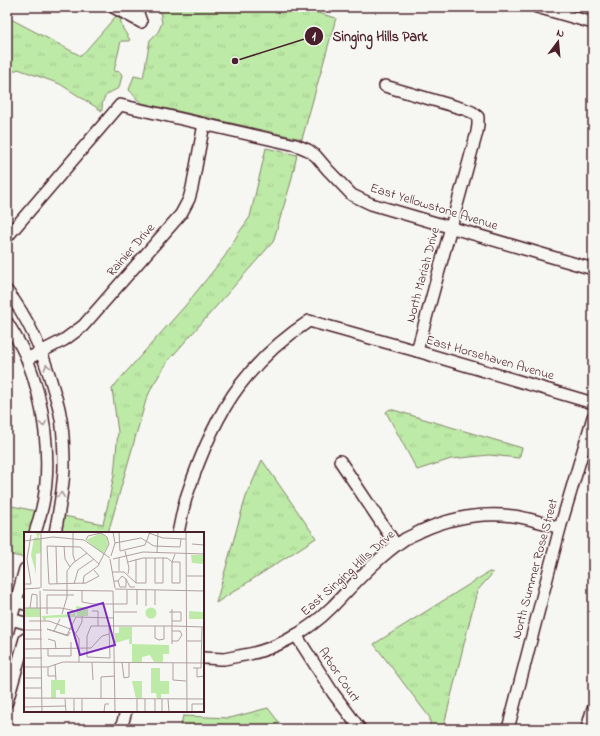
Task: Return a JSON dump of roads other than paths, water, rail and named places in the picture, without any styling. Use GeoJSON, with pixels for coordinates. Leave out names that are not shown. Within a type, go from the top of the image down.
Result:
{"type":"FeatureCollection","features":[{"type":"Feature","properties":{"kind":"street"},"geometry":{"type":"LineString","coordinates":[[112,7],[141,22],[136,7]]}},
{"type":"Feature","properties":{"kind":"street"},"geometry":{"type":"LineString","coordinates":[[537,7],[593,23]]}},
{"type":"Feature","properties":{"kind":"street","name":"North Mariah Drive"},"geometry":{"type":"LineString","coordinates":[[385,86],[464,109],[472,112],[478,117],[477,132],[417,351]]}},
{"type":"Feature","properties":{"kind":"street","name":"East Yellowstone Avenue"},"geometry":{"type":"LineString","coordinates":[[7,237],[120,105],[296,145],[308,150],[316,156],[352,196],[371,204],[593,269]]}},
{"type":"Feature","properties":{"kind":"street","name":"Rainier Drive"},"geometry":{"type":"LineString","coordinates":[[27,359],[64,340],[83,326],[181,214],[189,199],[192,188],[204,124]]}},
{"type":"Feature","properties":{"kind":"street"},"geometry":{"type":"LineString","coordinates":[[7,291],[24,317],[41,352],[60,413],[63,437],[63,477],[54,532]]}},
{"type":"Feature","properties":{"kind":"street","name":"East Horsehaven Avenue"},"geometry":{"type":"LineString","coordinates":[[178,532],[187,495],[202,453],[226,407],[240,386],[262,359],[295,330],[309,321],[593,403]]}},
{"type":"Feature","properties":{"kind":"street"},"geometry":{"type":"LineString","coordinates":[[7,322],[27,359],[35,383],[43,419],[46,447],[46,474],[43,504],[35,532]]}},
{"type":"Feature","properties":{"kind":"street","name":"North Summer Rose Street"},"geometry":{"type":"LineString","coordinates":[[508,729],[560,528],[593,416]]}},
{"type":"Feature","properties":{"kind":"street"},"geometry":{"type":"LineString","coordinates":[[340,461],[396,545]]}},
{"type":"Feature","properties":{"kind":"street","name":"East Singing Hills Drive"},"geometry":{"type":"LineString","coordinates":[[204,658],[225,659],[249,655],[272,647],[296,635],[314,623],[331,608],[352,585],[396,545],[407,538],[433,526],[461,518],[480,515],[512,516],[535,520],[560,528]]}},
{"type":"Feature","properties":{"kind":"street"},"geometry":{"type":"LineString","coordinates":[[7,634],[9,619],[24,573]]}},
{"type":"Feature","properties":{"kind":"street"},"geometry":{"type":"LineString","coordinates":[[9,619],[24,623]]}},
{"type":"Feature","properties":{"kind":"street","name":"Arbor Court"},"geometry":{"type":"LineString","coordinates":[[296,635],[333,693],[360,729]]}},
{"type":"Feature","properties":{"kind":"street"},"geometry":{"type":"LineString","coordinates":[[7,702],[24,642]]}},
{"type":"Feature","properties":{"kind":"street"},"geometry":{"type":"LineString","coordinates":[[588,729],[593,711]]}},
{"type":"Feature","properties":{"kind":"street"},"geometry":{"type":"LineString","coordinates":[[121,729],[126,712]]}},
{"type":"Feature","properties":{"kind":"place","name":"Singing Hills Park"},"geometry":{"type":"Point","coordinates":[235,61]}}]}
